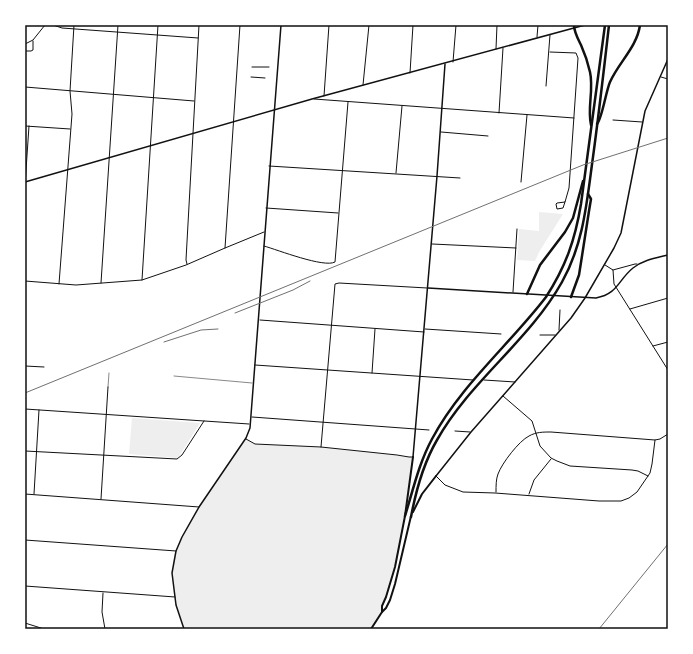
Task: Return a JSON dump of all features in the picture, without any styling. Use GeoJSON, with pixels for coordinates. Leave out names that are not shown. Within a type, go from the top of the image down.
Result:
{"type":"FeatureCollection","features":[{"type":"Feature","properties":{"kind":"highway"},"geometry":{"type":"LineString","coordinates":[[405,516],[419,468],[425,452],[437,429],[451,408],[542,303],[558,278],[572,247],[579,217],[586,173],[605,25]]}},
{"type":"Feature","properties":{"kind":"highway"},"geometry":{"type":"LineString","coordinates":[[371,629],[386,608],[395,584],[424,468],[431,451],[445,426],[465,400],[539,316],[563,282],[574,258],[580,240],[588,194],[609,25]]}},
{"type":"Feature","properties":{"kind":"highway"},"geometry":{"type":"LineString","coordinates":[[597,124],[600,121],[610,82],[636,40],[640,25]]}},
{"type":"Feature","properties":{"kind":"highway"},"geometry":{"type":"LineString","coordinates":[[574,26],[590,73],[591,95],[589,118],[591,127]]}},
{"type":"Feature","properties":{"kind":"highway"},"geometry":{"type":"LineString","coordinates":[[527,294],[540,265],[565,232],[573,218],[586,173]]}},
{"type":"Feature","properties":{"kind":"highway"},"geometry":{"type":"LineString","coordinates":[[571,297],[579,275],[590,205],[588,194]]}},
{"type":"Feature","properties":{"kind":"highway"},"geometry":{"type":"LineString","coordinates":[[382,612],[382,606],[393,576],[405,516],[413,456]]}},
{"type":"Feature","properties":{"kind":"highway"},"geometry":{"type":"LineString","coordinates":[[411,517],[417,501],[436,476]]}},
{"type":"Feature","properties":{"kind":"main road"},"geometry":{"type":"LineString","coordinates":[[184,629],[179,616],[172,573],[176,551],[199,507],[246,438],[250,424],[259,320],[269,166],[282,25]]}},
{"type":"Feature","properties":{"kind":"main road"},"geometry":{"type":"LineString","coordinates":[[25,182],[312,99],[453,62],[574,26],[585,25]]}},
{"type":"Feature","properties":{"kind":"main road"},"geometry":{"type":"LineString","coordinates":[[436,476],[471,432],[571,318],[586,298],[621,233],[647,104],[668,59]]}},
{"type":"Feature","properties":{"kind":"main road"},"geometry":{"type":"LineString","coordinates":[[413,456],[417,429],[445,64]]}},
{"type":"Feature","properties":{"kind":"main road"},"geometry":{"type":"LineString","coordinates":[[428,288],[596,298],[604,296],[616,288],[630,270],[638,264],[668,255]]}},
{"type":"Feature","properties":{"kind":"street"},"geometry":{"type":"LineString","coordinates":[[25,44],[33,40],[45,25]]}},
{"type":"Feature","properties":{"kind":"street"},"geometry":{"type":"LineString","coordinates":[[53,25],[74,29],[198,38]]}},
{"type":"Feature","properties":{"kind":"street"},"geometry":{"type":"LineString","coordinates":[[60,284],[72,114],[70,91],[74,25]]}},
{"type":"Feature","properties":{"kind":"street"},"geometry":{"type":"LineString","coordinates":[[101,283],[118,25]]}},
{"type":"Feature","properties":{"kind":"street"},"geometry":{"type":"LineString","coordinates":[[142,280],[158,25]]}},
{"type":"Feature","properties":{"kind":"street"},"geometry":{"type":"LineString","coordinates":[[187,265],[186,260],[199,25]]}},
{"type":"Feature","properties":{"kind":"street"},"geometry":{"type":"LineString","coordinates":[[225,248],[240,25]]}},
{"type":"Feature","properties":{"kind":"street"},"geometry":{"type":"LineString","coordinates":[[324,96],[329,25]]}},
{"type":"Feature","properties":{"kind":"street"},"geometry":{"type":"LineString","coordinates":[[363,86],[369,25]]}},
{"type":"Feature","properties":{"kind":"street"},"geometry":{"type":"LineString","coordinates":[[410,73],[413,25]]}},
{"type":"Feature","properties":{"kind":"street"},"geometry":{"type":"LineString","coordinates":[[453,62],[456,25]]}},
{"type":"Feature","properties":{"kind":"street"},"geometry":{"type":"LineString","coordinates":[[496,50],[497,25]]}},
{"type":"Feature","properties":{"kind":"street"},"geometry":{"type":"LineString","coordinates":[[537,38],[538,25]]}},
{"type":"Feature","properties":{"kind":"street"},"geometry":{"type":"LineString","coordinates":[[546,86],[550,52],[550,34]]}},
{"type":"Feature","properties":{"kind":"street"},"geometry":{"type":"LineString","coordinates":[[25,51],[28,52],[33,50],[33,40]]}},
{"type":"Feature","properties":{"kind":"street"},"geometry":{"type":"LineString","coordinates":[[499,113],[503,48]]}},
{"type":"Feature","properties":{"kind":"street"},"geometry":{"type":"LineString","coordinates":[[550,52],[573,53],[578,55],[569,188],[565,202],[562,208],[557,209],[557,203],[565,202]]}},
{"type":"Feature","properties":{"kind":"street"},"geometry":{"type":"LineString","coordinates":[[252,66],[269,67]]}},
{"type":"Feature","properties":{"kind":"street"},"geometry":{"type":"LineString","coordinates":[[660,76],[668,80]]}},
{"type":"Feature","properties":{"kind":"street"},"geometry":{"type":"LineString","coordinates":[[251,77],[265,78]]}},
{"type":"Feature","properties":{"kind":"street"},"geometry":{"type":"LineString","coordinates":[[25,87],[195,101]]}},
{"type":"Feature","properties":{"kind":"street"},"geometry":{"type":"LineString","coordinates":[[312,99],[574,118]]}},
{"type":"Feature","properties":{"kind":"street"},"geometry":{"type":"LineString","coordinates":[[264,246],[315,262],[332,264],[336,260],[348,102]]}},
{"type":"Feature","properties":{"kind":"street"},"geometry":{"type":"LineString","coordinates":[[396,174],[402,106]]}},
{"type":"Feature","properties":{"kind":"street"},"geometry":{"type":"LineString","coordinates":[[522,182],[527,115]]}},
{"type":"Feature","properties":{"kind":"street"},"geometry":{"type":"LineString","coordinates":[[613,120],[643,122]]}},
{"type":"Feature","properties":{"kind":"street"},"geometry":{"type":"LineString","coordinates":[[25,126],[71,129]]}},
{"type":"Feature","properties":{"kind":"street"},"geometry":{"type":"LineString","coordinates":[[25,185],[29,126]]}},
{"type":"Feature","properties":{"kind":"street"},"geometry":{"type":"LineString","coordinates":[[440,132],[488,136]]}},
{"type":"Feature","properties":{"kind":"street"},"geometry":{"type":"LineString","coordinates":[[269,166],[460,178]]}},
{"type":"Feature","properties":{"kind":"street"},"geometry":{"type":"LineString","coordinates":[[266,208],[339,213]]}},
{"type":"Feature","properties":{"kind":"street"},"geometry":{"type":"LineString","coordinates":[[512,294],[517,229]]}},
{"type":"Feature","properties":{"kind":"street"},"geometry":{"type":"LineString","coordinates":[[25,281],[76,285],[142,280],[187,265],[265,232]]}},
{"type":"Feature","properties":{"kind":"street"},"geometry":{"type":"LineString","coordinates":[[432,244],[516,248]]}},
{"type":"Feature","properties":{"kind":"street"},"geometry":{"type":"LineString","coordinates":[[613,270],[638,264]]}},
{"type":"Feature","properties":{"kind":"street"},"geometry":{"type":"LineString","coordinates":[[604,265],[609,266],[613,270],[613,282],[616,288],[668,370]]}},
{"type":"Feature","properties":{"kind":"street"},"geometry":{"type":"LineString","coordinates":[[321,447],[335,284],[428,288]]}},
{"type":"Feature","properties":{"kind":"street"},"geometry":{"type":"LineString","coordinates":[[630,309],[668,298]]}},
{"type":"Feature","properties":{"kind":"street"},"geometry":{"type":"LineString","coordinates":[[559,331],[560,310]]}},
{"type":"Feature","properties":{"kind":"street"},"geometry":{"type":"LineString","coordinates":[[259,320],[424,332]]}},
{"type":"Feature","properties":{"kind":"street"},"geometry":{"type":"LineString","coordinates":[[372,373],[376,328]]}},
{"type":"Feature","properties":{"kind":"street"},"geometry":{"type":"LineString","coordinates":[[425,329],[501,334]]}},
{"type":"Feature","properties":{"kind":"street"},"geometry":{"type":"LineString","coordinates":[[540,335],[555,335]]}},
{"type":"Feature","properties":{"kind":"street"},"geometry":{"type":"LineString","coordinates":[[653,346],[668,342]]}},
{"type":"Feature","properties":{"kind":"street"},"geometry":{"type":"LineString","coordinates":[[255,365],[515,382]]}},
{"type":"Feature","properties":{"kind":"street"},"geometry":{"type":"LineString","coordinates":[[25,366],[44,366]]}},
{"type":"Feature","properties":{"kind":"street"},"geometry":{"type":"LineString","coordinates":[[101,499],[108,387]]}},
{"type":"Feature","properties":{"kind":"street"},"geometry":{"type":"LineString","coordinates":[[504,396],[530,418],[534,425],[540,446],[551,458],[566,465],[632,470],[648,476]]}},
{"type":"Feature","properties":{"kind":"street"},"geometry":{"type":"LineString","coordinates":[[25,409],[250,424]]}},
{"type":"Feature","properties":{"kind":"street"},"geometry":{"type":"LineString","coordinates":[[34,494],[39,410]]}},
{"type":"Feature","properties":{"kind":"street"},"geometry":{"type":"LineString","coordinates":[[251,416],[429,430]]}},
{"type":"Feature","properties":{"kind":"street"},"geometry":{"type":"LineString","coordinates":[[25,451],[177,459],[182,455],[204,421]]}},
{"type":"Feature","properties":{"kind":"street"},"geometry":{"type":"LineString","coordinates":[[455,431],[471,432]]}},
{"type":"Feature","properties":{"kind":"street"},"geometry":{"type":"LineString","coordinates":[[496,493],[497,477],[503,464],[524,439],[536,433],[550,432],[655,440],[660,440],[668,434]]}},
{"type":"Feature","properties":{"kind":"street"},"geometry":{"type":"LineString","coordinates":[[246,438],[255,444],[321,447],[409,457],[413,456]]}},
{"type":"Feature","properties":{"kind":"street"},"geometry":{"type":"LineString","coordinates":[[436,476],[445,486],[463,492],[621,501],[630,498],[648,476],[652,464],[655,440]]}},
{"type":"Feature","properties":{"kind":"street"},"geometry":{"type":"LineString","coordinates":[[528,495],[534,480],[551,458]]}},
{"type":"Feature","properties":{"kind":"street"},"geometry":{"type":"LineString","coordinates":[[25,494],[199,507]]}},
{"type":"Feature","properties":{"kind":"street"},"geometry":{"type":"LineString","coordinates":[[25,540],[176,551]]}},
{"type":"Feature","properties":{"kind":"street"},"geometry":{"type":"LineString","coordinates":[[25,586],[175,597]]}},
{"type":"Feature","properties":{"kind":"street"},"geometry":{"type":"LineString","coordinates":[[103,592],[102,612],[105,629]]}},
{"type":"Feature","properties":{"kind":"street"},"geometry":{"type":"LineString","coordinates":[[25,623],[44,629]]}},
{"type":"Feature","properties":{"kind":"lane"},"geometry":{"type":"LineString","coordinates":[[108,387],[109,373]]}},
{"type":"Feature","properties":{"kind":"lane"},"geometry":{"type":"LineString","coordinates":[[174,376],[254,383]]}},
{"type":"Feature","properties":{"kind":"shaded area"},"geometry":{"type":"Polygon","coordinates":[[[539,212],[563,214],[535,261],[517,260],[519,229],[539,231],[539,212]]]}},
{"type":"Feature","properties":{"kind":"shaded area"},"geometry":{"type":"Polygon","coordinates":[[[132,418],[200,423],[178,458],[129,454],[132,418]]]}},
{"type":"Feature","properties":{"kind":"shaded area"},"geometry":{"type":"Polygon","coordinates":[[[246,438],[255,444],[321,447],[413,457],[405,516],[393,576],[382,606],[382,612],[371,629],[184,629],[176,605],[172,573],[176,551],[182,536],[199,507],[246,438]]]}},
{"type":"Feature","properties":{"kind":"railway"},"geometry":{"type":"LineString","coordinates":[[25,393],[583,165],[668,138]]}},
{"type":"Feature","properties":{"kind":"railway"},"geometry":{"type":"LineString","coordinates":[[235,313],[293,290],[310,281]]}},
{"type":"Feature","properties":{"kind":"railway"},"geometry":{"type":"LineString","coordinates":[[164,342],[201,330],[218,329]]}},
{"type":"Feature","properties":{"kind":"railway"},"geometry":{"type":"LineString","coordinates":[[599,629],[668,544]]}}]}
